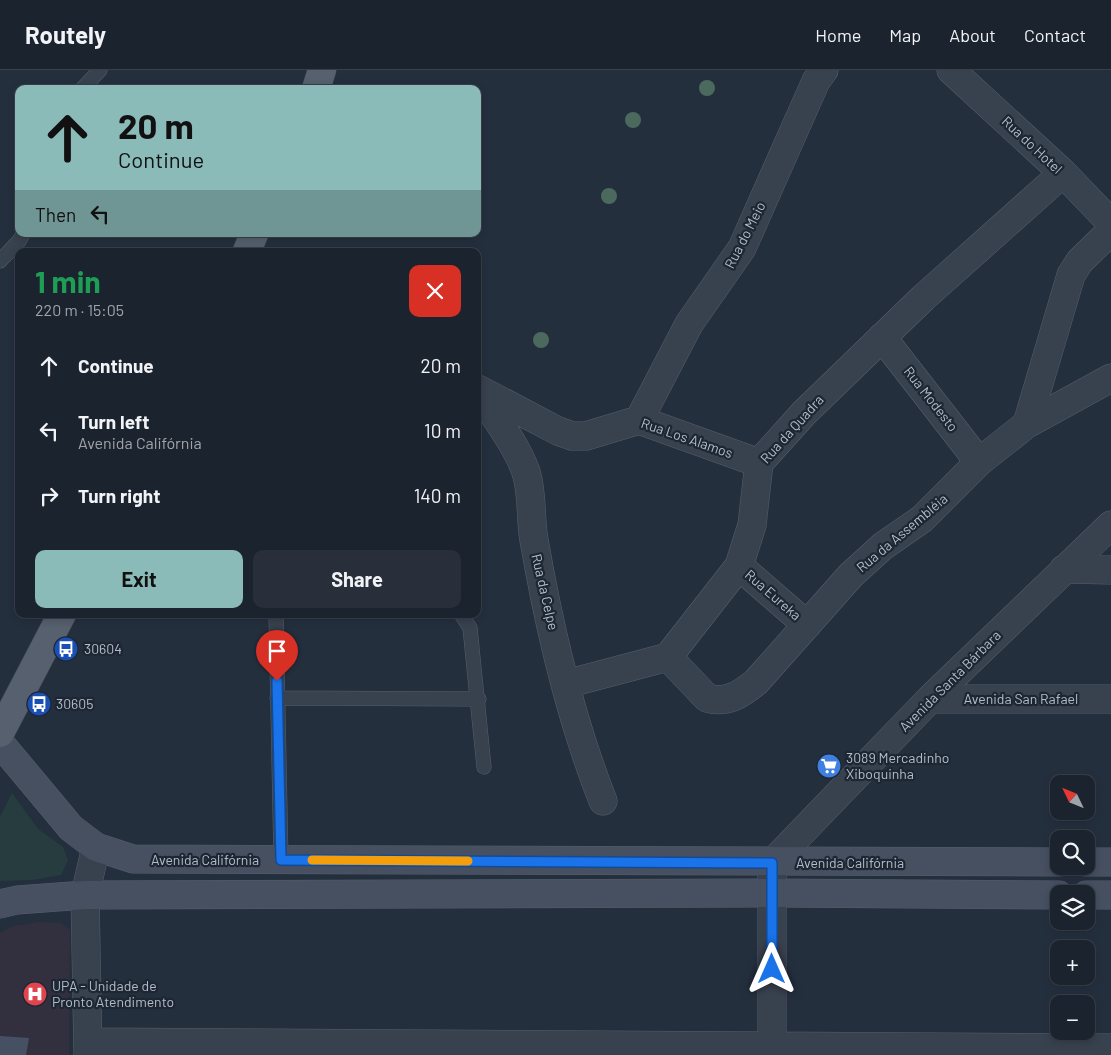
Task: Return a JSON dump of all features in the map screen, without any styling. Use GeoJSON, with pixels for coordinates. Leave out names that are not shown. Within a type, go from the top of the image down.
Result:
{"type":"FeatureCollection","features":[{"type":"Feature","properties":{"kind":"main road"},"geometry":{"type":"LineString","coordinates":[[317,85],[322,70]]}},
{"type":"Feature","properties":{"kind":"main road"},"geometry":{"type":"LineString","coordinates":[[0,733],[60,618]]}},
{"type":"Feature","properties":{"kind":"street","name":"Rua do Meio"},"geometry":{"type":"LineString","coordinates":[[639,420],[689,324],[742,248],[816,81],[824,70]]}},
{"type":"Feature","properties":{"kind":"street","name":"Rua do Hotel"},"geometry":{"type":"LineString","coordinates":[[951,70],[1063,173],[1111,223]]}},
{"type":"Feature","properties":{"kind":"street","name":"Rua da Quadra"},"geometry":{"type":"LineString","coordinates":[[668,658],[739,566],[752,525],[759,463],[804,413],[882,337],[1063,173]]}},
{"type":"Feature","properties":{"kind":"street"},"geometry":{"type":"LineString","coordinates":[[1027,424],[1071,275],[1080,262],[1111,231]]}},
{"type":"Feature","properties":{"kind":"street","name":"Rua Modesto"},"geometry":{"type":"LineString","coordinates":[[882,337],[979,462]]}},
{"type":"Feature","properties":{"kind":"street","name":"Rua da Assembléia"},"geometry":{"type":"LineString","coordinates":[[668,658],[707,698],[716,701],[727,700],[741,694],[756,682],[852,575],[883,546],[922,519],[979,462],[1027,424],[1111,378]]}},
{"type":"Feature","properties":{"kind":"street","name":"Rua Los Alamos"},"geometry":{"type":"LineString","coordinates":[[481,392],[558,432],[572,436],[586,436],[639,420],[759,463]]}},
{"type":"Feature","properties":{"kind":"street","name":"Rua da Celpe"},"geometry":{"type":"LineString","coordinates":[[481,395],[520,459],[526,474],[534,539],[566,684],[579,736],[603,801]]}},
{"type":"Feature","properties":{"kind":"street","name":"Avenida Santa Bárbara"},"geometry":{"type":"LineString","coordinates":[[772,863],[930,699],[1111,525]]}},
{"type":"Feature","properties":{"kind":"street","name":"Rua Eureka"},"geometry":{"type":"LineString","coordinates":[[739,566],[807,625]]}},
{"type":"Feature","properties":{"kind":"street"},"geometry":{"type":"LineString","coordinates":[[1064,569],[1111,570]]}},
{"type":"Feature","properties":{"kind":"street"},"geometry":{"type":"LineString","coordinates":[[566,684],[668,658]]}},
{"type":"Feature","properties":{"kind":"street","name":"Avenida San Rafael"},"geometry":{"type":"LineString","coordinates":[[930,699],[1111,700]]}},
{"type":"Feature","properties":{"kind":"street","name":"Avenida Califórnia"},"geometry":{"type":"LineString","coordinates":[[0,743],[71,828],[96,847],[132,859],[772,863],[1050,862]]}},
{"type":"Feature","properties":{"kind":"street"},"geometry":{"type":"LineString","coordinates":[[96,847],[85,895],[88,1049],[772,1050],[1111,1048]]}},
{"type":"Feature","properties":{"kind":"street"},"geometry":{"type":"LineString","coordinates":[[1095,862],[1111,862]]}},
{"type":"Feature","properties":{"kind":"street"},"geometry":{"type":"LineString","coordinates":[[772,863],[772,1050]]}},
{"type":"Feature","properties":{"kind":"street"},"geometry":{"type":"LineString","coordinates":[[0,904],[17,900],[85,895],[772,893],[1050,895]]}},
{"type":"Feature","properties":{"kind":"street"},"geometry":{"type":"LineString","coordinates":[[1095,895],[1111,895]]}},
{"type":"Feature","properties":{"kind":"lane"},"geometry":{"type":"LineString","coordinates":[[86,85],[100,70]]}},
{"type":"Feature","properties":{"kind":"lane"},"geometry":{"type":"LineString","coordinates":[[0,261],[21,237]]}},
{"type":"Feature","properties":{"kind":"lane"},"geometry":{"type":"LineString","coordinates":[[276,618],[281,860]]}},
{"type":"Feature","properties":{"kind":"lane"},"geometry":{"type":"LineString","coordinates":[[464,618],[470,628],[479,699],[484,767]]}},
{"type":"Feature","properties":{"kind":"lane"},"geometry":{"type":"LineString","coordinates":[[277,698],[479,699]]}},
{"type":"Feature","properties":{"kind":"shaded area","name":"UPA - Unidade de Pronto Atendimento"},"geometry":{"type":"Polygon","coordinates":[[[40,922],[61,923],[70,930],[69,1055],[0,1055],[0,933],[13,926],[40,922]]]}},
{"type":"Feature","properties":{"kind":"green space"},"geometry":{"type":"Polygon","coordinates":[[[12,793],[38,829],[63,847],[68,860],[61,875],[32,880],[0,881],[0,817],[12,793]]]}},
{"type":"Feature","properties":{"kind":"building"},"geometry":{"type":"Polygon","coordinates":[[[0,1036],[29,1038],[26,1055],[0,1055],[0,1036]]]}},
{"type":"Feature","properties":{"kind":"slow traffic"},"geometry":{"type":"LineString","coordinates":[[312,860],[468,861]]}},
{"type":"Feature","properties":{"kind":"place","name":"30604"},"geometry":{"type":"Point","coordinates":[66,649]}},
{"type":"Feature","properties":{"kind":"place","name":"30605"},"geometry":{"type":"Point","coordinates":[39,704]}},
{"type":"Feature","properties":{"kind":"place","name":"3089 Mercadinho Xiboquinha"},"geometry":{"type":"Point","coordinates":[829,766]}},
{"type":"Feature","properties":{"kind":"place","name":"UPA - Unidade de Pronto Atendimento"},"geometry":{"type":"Point","coordinates":[35,994]}},
{"type":"Feature","properties":{"kind":"route"},"geometry":{"type":"LineString","coordinates":[[277,681],[281,860],[772,863],[772,969]]}}]}
